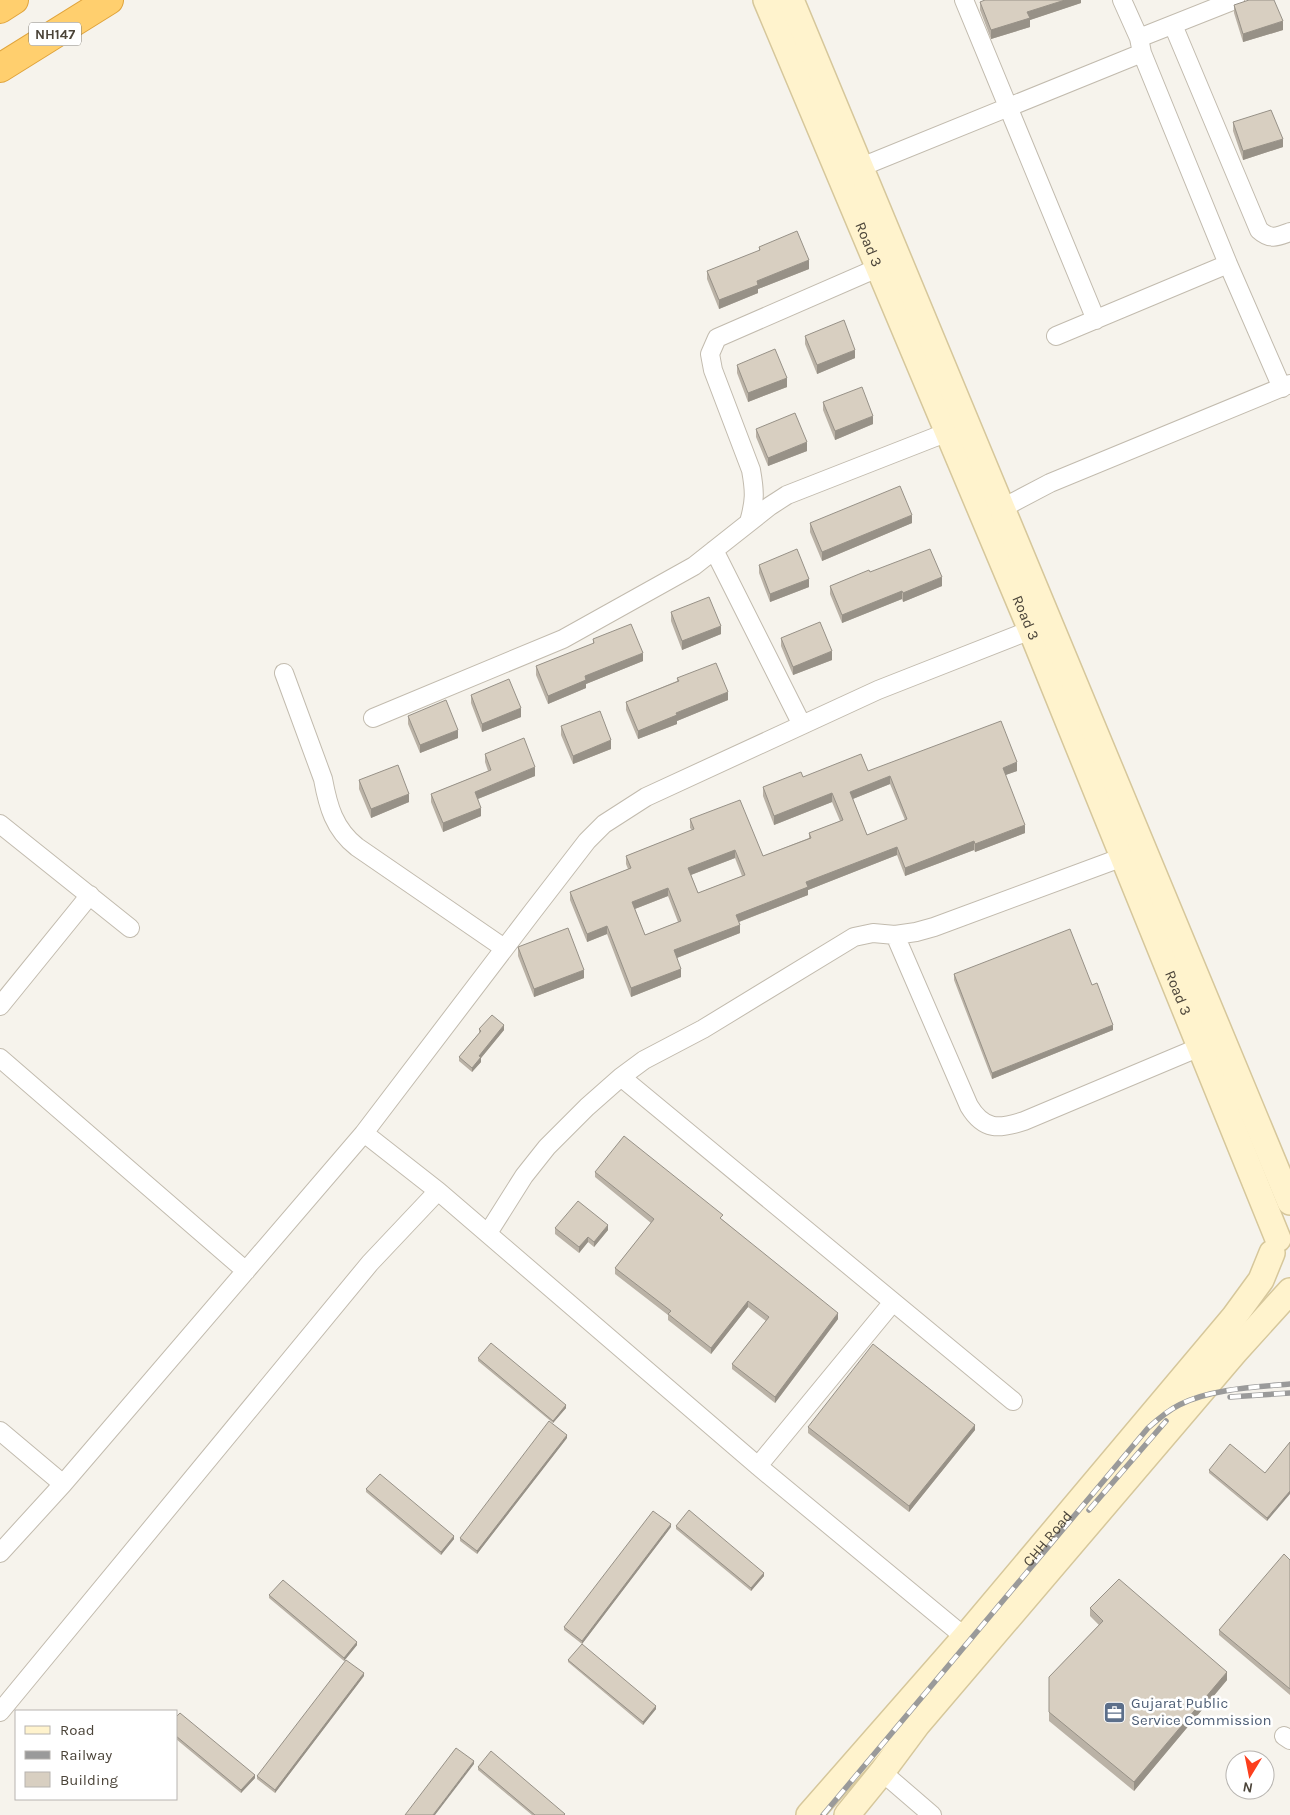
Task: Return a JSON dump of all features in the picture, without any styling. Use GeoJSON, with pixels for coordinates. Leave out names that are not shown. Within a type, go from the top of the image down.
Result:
{"type":"FeatureCollection","features":[{"type":"Feature","properties":{"kind":"highway"},"geometry":{"type":"LineString","coordinates":[[0,9],[14,0]]}},
{"type":"Feature","properties":{"kind":"highway","name":"NH147"},"geometry":{"type":"LineString","coordinates":[[0,68],[109,0]]}},
{"type":"Feature","properties":{"kind":"street","name":"Road 3"},"geometry":{"type":"LineString","coordinates":[[766,0],[889,263],[1041,626],[1290,1202]]}},
{"type":"Feature","properties":{"kind":"street","name":"Road 3"},"geometry":{"type":"LineString","coordinates":[[791,0],[861,167],[889,263],[948,432],[994,513]]}},
{"type":"Feature","properties":{"kind":"street"},"geometry":{"type":"LineString","coordinates":[[964,0],[1096,320]]}},
{"type":"Feature","properties":{"kind":"street"},"geometry":{"type":"LineString","coordinates":[[994,513],[1050,483],[1286,386],[1228,264],[1122,0]]}},
{"type":"Feature","properties":{"kind":"street"},"geometry":{"type":"LineString","coordinates":[[861,167],[1009,108],[1140,46],[1174,25],[1235,0]]}},
{"type":"Feature","properties":{"kind":"street"},"geometry":{"type":"LineString","coordinates":[[1174,25],[1259,230],[1265,236],[1273,237],[1290,232]]}},
{"type":"Feature","properties":{"kind":"street"},"geometry":{"type":"LineString","coordinates":[[749,522],[755,502],[754,487],[751,470],[712,370],[710,354],[717,338],[889,263]]}},
{"type":"Feature","properties":{"kind":"street"},"geometry":{"type":"LineString","coordinates":[[1056,336],[1228,264]]}},
{"type":"Feature","properties":{"kind":"street"},"geometry":{"type":"LineString","coordinates":[[373,718],[563,639],[677,577],[787,495],[948,432]]}},
{"type":"Feature","properties":{"kind":"street"},"geometry":{"type":"LineString","coordinates":[[714,550],[802,725]]}},
{"type":"Feature","properties":{"kind":"street","name":"Road 3"},"geometry":{"type":"LineString","coordinates":[[1041,626],[1123,857],[1280,1241],[1276,1268],[1281,1274],[1290,1279]]}},
{"type":"Feature","properties":{"kind":"street"},"geometry":{"type":"LineString","coordinates":[[0,1553],[63,1484],[364,1133],[587,841],[604,824],[646,797],[878,690],[1041,626]]}},
{"type":"Feature","properties":{"kind":"street"},"geometry":{"type":"LineString","coordinates":[[284,673],[323,778],[326,796],[340,831],[346,839],[504,948]]}},
{"type":"Feature","properties":{"kind":"street"},"geometry":{"type":"LineString","coordinates":[[0,824],[130,928]]}},
{"type":"Feature","properties":{"kind":"street"},"geometry":{"type":"LineString","coordinates":[[488,1233],[524,1176],[547,1148],[587,1106],[644,1060],[703,1029],[854,937],[874,933],[895,935],[934,927],[1123,857]]}},
{"type":"Feature","properties":{"kind":"street"},"geometry":{"type":"LineString","coordinates":[[0,1006],[90,896]]}},
{"type":"Feature","properties":{"kind":"street"},"geometry":{"type":"LineString","coordinates":[[895,935],[968,1106],[976,1119],[989,1126],[1009,1126],[1024,1121],[1200,1047]]}},
{"type":"Feature","properties":{"kind":"street"},"geometry":{"type":"LineString","coordinates":[[0,1058],[246,1271]]}},
{"type":"Feature","properties":{"kind":"street"},"geometry":{"type":"LineString","coordinates":[[621,1077],[1013,1401]]}},
{"type":"Feature","properties":{"kind":"street"},"geometry":{"type":"LineString","coordinates":[[364,1133],[438,1191],[758,1466],[973,1644]]}},
{"type":"Feature","properties":{"kind":"street"},"geometry":{"type":"LineString","coordinates":[[0,1712],[370,1263],[438,1191]]}},
{"type":"Feature","properties":{"kind":"street","name":"CHH Road"},"geometry":{"type":"LineString","coordinates":[[809,1815],[973,1644],[1234,1317],[1260,1280],[1280,1241]]}},
{"type":"Feature","properties":{"kind":"street"},"geometry":{"type":"LineString","coordinates":[[847,1815],[917,1725],[973,1644],[1290,1291]]}},
{"type":"Feature","properties":{"kind":"street"},"geometry":{"type":"LineString","coordinates":[[758,1466],[893,1302]]}},
{"type":"Feature","properties":{"kind":"street"},"geometry":{"type":"LineString","coordinates":[[0,1431],[63,1484]]}},
{"type":"Feature","properties":{"kind":"street"},"geometry":{"type":"LineString","coordinates":[[882,1772],[932,1815]]}},
{"type":"Feature","properties":{"kind":"building"},"geometry":{"type":"Polygon","coordinates":[[[985,0],[1065,0],[1027,12],[1030,18],[991,30],[980,2],[985,0]]]}},
{"type":"Feature","properties":{"kind":"building"},"geometry":{"type":"Polygon","coordinates":[[[1249,0],[1274,0],[1283,21],[1243,34],[1234,5],[1249,0]]]}},
{"type":"Feature","properties":{"kind":"building"},"geometry":{"type":"Polygon","coordinates":[[[1271,110],[1283,139],[1243,151],[1233,122],[1271,110]]]}},
{"type":"Feature","properties":{"kind":"building"},"geometry":{"type":"Polygon","coordinates":[[[797,231],[809,260],[757,281],[758,285],[719,300],[707,271],[760,250],[759,247],[797,231]]]}},
{"type":"Feature","properties":{"kind":"building"},"geometry":{"type":"Polygon","coordinates":[[[844,320],[855,350],[817,365],[805,336],[844,320]]]}},
{"type":"Feature","properties":{"kind":"building"},"geometry":{"type":"Polygon","coordinates":[[[775,349],[787,378],[748,393],[737,365],[775,349]]]}},
{"type":"Feature","properties":{"kind":"building"},"geometry":{"type":"Polygon","coordinates":[[[862,387],[873,416],[835,431],[823,402],[862,387]]]}},
{"type":"Feature","properties":{"kind":"building"},"geometry":{"type":"Polygon","coordinates":[[[795,413],[807,442],[768,458],[756,429],[795,413]]]}},
{"type":"Feature","properties":{"kind":"building"},"geometry":{"type":"Polygon","coordinates":[[[900,486],[912,515],[822,552],[810,523],[900,486]]]}},
{"type":"Feature","properties":{"kind":"building"},"geometry":{"type":"Polygon","coordinates":[[[797,549],[809,579],[770,594],[759,565],[797,549]]]}},
{"type":"Feature","properties":{"kind":"building"},"geometry":{"type":"Polygon","coordinates":[[[930,549],[942,577],[842,615],[830,586],[930,549]]]}},
{"type":"Feature","properties":{"kind":"building"},"geometry":{"type":"Polygon","coordinates":[[[709,597],[721,626],[682,641],[671,612],[709,597]]]}},
{"type":"Feature","properties":{"kind":"building"},"geometry":{"type":"Polygon","coordinates":[[[820,622],[832,651],[793,667],[781,638],[820,622]]]}},
{"type":"Feature","properties":{"kind":"building"},"geometry":{"type":"Polygon","coordinates":[[[631,624],[643,653],[585,676],[586,680],[548,696],[536,666],[594,643],[593,639],[631,624]]]}},
{"type":"Feature","properties":{"kind":"building"},"geometry":{"type":"Polygon","coordinates":[[[716,663],[728,692],[638,731],[626,702],[679,681],[677,678],[716,663]]]}},
{"type":"Feature","properties":{"kind":"building"},"geometry":{"type":"Polygon","coordinates":[[[509,679],[521,708],[482,724],[471,695],[509,679]]]}},
{"type":"Feature","properties":{"kind":"building"},"geometry":{"type":"Polygon","coordinates":[[[446,700],[458,730],[420,745],[408,716],[446,700]]]}},
{"type":"Feature","properties":{"kind":"building"},"geometry":{"type":"Polygon","coordinates":[[[600,711],[611,740],[573,756],[561,726],[600,711]]]}},
{"type":"Feature","properties":{"kind":"building"},"geometry":{"type":"Polygon","coordinates":[[[1001,721],[1017,762],[1003,768],[1025,825],[975,844],[974,841],[905,868],[897,847],[806,882],[808,887],[736,915],[740,925],[674,950],[681,969],[631,988],[607,926],[587,934],[570,892],[631,868],[626,856],[694,829],[690,819],[740,800],[763,856],[811,838],[809,833],[843,820],[832,793],[774,816],[763,787],[801,772],[803,777],[861,754],[868,771],[1001,721]],[[890,776],[850,792],[867,835],[907,819],[890,776]],[[735,850],[688,868],[698,893],[745,875],[735,850]],[[668,888],[632,902],[645,935],[681,921],[668,888]]]}},
{"type":"Feature","properties":{"kind":"building"},"geometry":{"type":"Polygon","coordinates":[[[524,738],[535,767],[475,792],[481,808],[443,823],[431,794],[491,770],[485,754],[524,738]]]}},
{"type":"Feature","properties":{"kind":"building"},"geometry":{"type":"Polygon","coordinates":[[[398,765],[409,794],[371,809],[359,780],[398,765]]]}},
{"type":"Feature","properties":{"kind":"building"},"geometry":{"type":"Polygon","coordinates":[[[568,928],[584,970],[534,989],[518,947],[568,928]]]}},
{"type":"Feature","properties":{"kind":"building"},"geometry":{"type":"Polygon","coordinates":[[[1070,929],[1092,985],[1097,983],[1113,1025],[992,1073],[954,974],[1070,929]]]}},
{"type":"Feature","properties":{"kind":"building"},"geometry":{"type":"Polygon","coordinates":[[[492,1015],[504,1025],[479,1056],[481,1057],[472,1068],[459,1057],[481,1031],[479,1029],[492,1015]]]}},
{"type":"Feature","properties":{"kind":"building"},"geometry":{"type":"Polygon","coordinates":[[[624,1136],[723,1215],[720,1218],[838,1313],[775,1397],[732,1364],[769,1317],[748,1301],[711,1348],[668,1314],[671,1311],[615,1268],[654,1219],[595,1172],[624,1136]]]}},
{"type":"Feature","properties":{"kind":"building"},"geometry":{"type":"Polygon","coordinates":[[[578,1201],[608,1225],[594,1242],[588,1237],[579,1247],[555,1228],[578,1201]]]}},
{"type":"Feature","properties":{"kind":"building"},"geometry":{"type":"Polygon","coordinates":[[[491,1343],[566,1405],[553,1421],[478,1358],[491,1343]]]}},
{"type":"Feature","properties":{"kind":"building"},"geometry":{"type":"Polygon","coordinates":[[[873,1344],[975,1425],[909,1506],[808,1427],[873,1344]]]}},
{"type":"Feature","properties":{"kind":"building"},"geometry":{"type":"Polygon","coordinates":[[[549,1421],[567,1435],[477,1551],[460,1538],[549,1421]]]}},
{"type":"Feature","properties":{"kind":"building"},"geometry":{"type":"Polygon","coordinates":[[[1290,1442],[1290,1491],[1267,1518],[1209,1470],[1230,1444],[1265,1473],[1290,1442]]]}},
{"type":"Feature","properties":{"kind":"building"},"geometry":{"type":"Polygon","coordinates":[[[380,1474],[454,1536],[441,1552],[366,1489],[380,1474]]]}},
{"type":"Feature","properties":{"kind":"building"},"geometry":{"type":"Polygon","coordinates":[[[689,1510],[764,1573],[751,1588],[676,1526],[689,1510]]]}},
{"type":"Feature","properties":{"kind":"building"},"geometry":{"type":"Polygon","coordinates":[[[653,1511],[671,1524],[582,1641],[564,1627],[653,1511]]]}},
{"type":"Feature","properties":{"kind":"building"},"geometry":{"type":"Polygon","coordinates":[[[1284,1554],[1290,1560],[1290,1689],[1219,1630],[1284,1554]]]}},
{"type":"Feature","properties":{"kind":"building"},"geometry":{"type":"Polygon","coordinates":[[[1119,1579],[1227,1672],[1134,1782],[1049,1712],[1049,1677],[1103,1621],[1090,1608],[1119,1579]]]}},
{"type":"Feature","properties":{"kind":"building"},"geometry":{"type":"Polygon","coordinates":[[[283,1580],[357,1642],[344,1658],[269,1595],[283,1580]]]}},
{"type":"Feature","properties":{"kind":"building"},"geometry":{"type":"Polygon","coordinates":[[[582,1644],[656,1706],[643,1722],[568,1660],[582,1644]]]}},
{"type":"Feature","properties":{"kind":"building"},"geometry":{"type":"Polygon","coordinates":[[[346,1660],[364,1673],[275,1790],[257,1776],[346,1660]]]}},
{"type":"Feature","properties":{"kind":"building"},"geometry":{"type":"Polygon","coordinates":[[[180,1713],[255,1775],[241,1790],[178,1738],[178,1715],[180,1713]]]}},
{"type":"Feature","properties":{"kind":"building"},"geometry":{"type":"Polygon","coordinates":[[[456,1748],[474,1761],[433,1815],[405,1815],[456,1748]]]}},
{"type":"Feature","properties":{"kind":"building"},"geometry":{"type":"Polygon","coordinates":[[[491,1751],[565,1814],[535,1815],[478,1767],[491,1751]]]}},
{"type":"Feature","properties":{"kind":"railway"},"geometry":{"type":"LineString","coordinates":[[823,1815],[1148,1428],[1175,1407],[1204,1395],[1290,1384]]}},
{"type":"Feature","properties":{"kind":"railway"},"geometry":{"type":"LineString","coordinates":[[1230,1397],[1290,1393]]}},
{"type":"Feature","properties":{"kind":"railway"},"geometry":{"type":"LineString","coordinates":[[1089,1510],[1166,1421]]}},
{"type":"Feature","properties":{"kind":"place","name":"Gujarat Public Service Commission"},"geometry":{"type":"Point","coordinates":[1115,1712]}}]}
